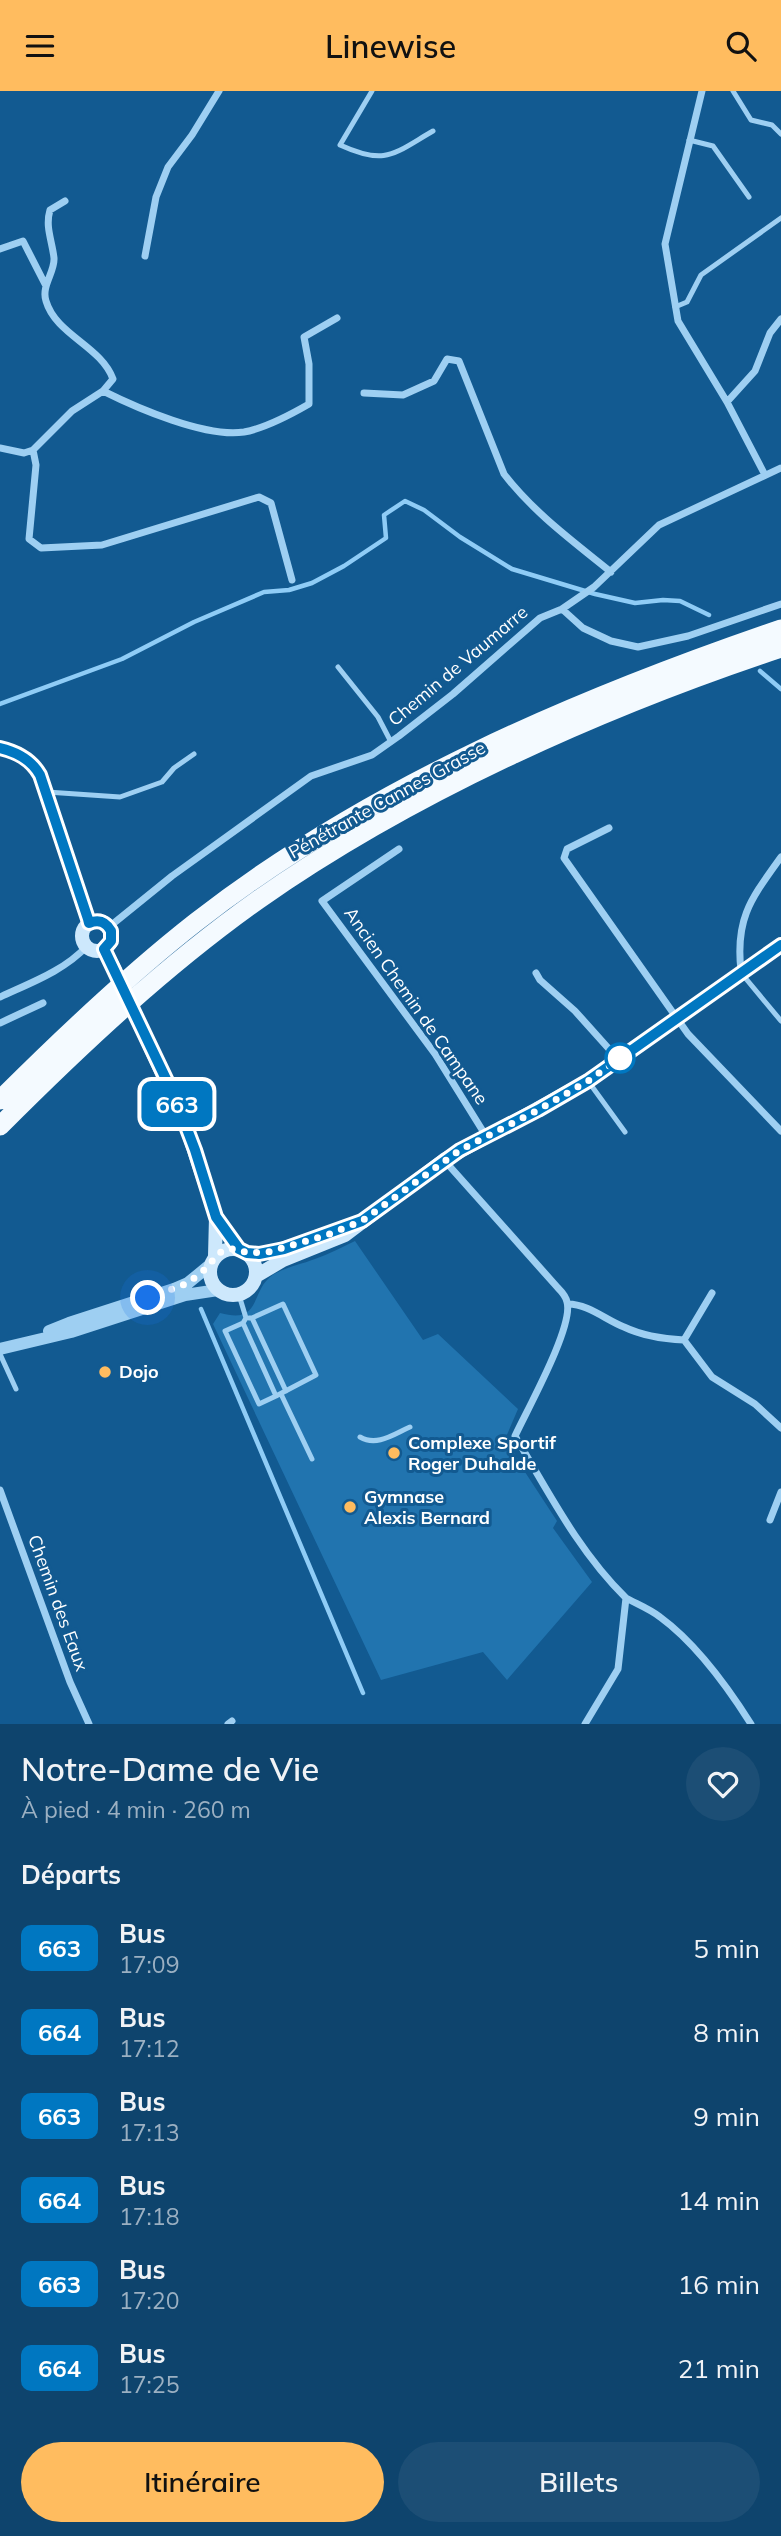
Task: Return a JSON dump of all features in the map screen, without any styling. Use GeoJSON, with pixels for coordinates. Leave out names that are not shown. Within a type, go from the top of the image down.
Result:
{"type":"FeatureCollection","features":[{"type":"Feature","properties":{"kind":"highway","name":"Pénétrante Cannes Grasse"},"geometry":{"type":"LineString","coordinates":[[0,1100],[171,942],[242,889],[326,834],[431,776],[532,726],[645,678],[781,629]]}},
{"type":"Feature","properties":{"kind":"highway","name":"Pénétrante Cannes Grasse"},"geometry":{"type":"LineString","coordinates":[[0,1126],[101,1028],[187,954],[257,901],[328,854],[506,759],[665,691],[781,648]]}},
{"type":"Feature","properties":{"kind":"main road"},"geometry":{"type":"LineString","coordinates":[[0,748],[23,756],[40,775],[89,923]]}},
{"type":"Feature","properties":{"kind":"main road"},"geometry":{"type":"LineString","coordinates":[[100,921],[109,926],[111,941],[104,949],[95,950],[87,946],[82,937],[89,923],[100,921]]}},
{"type":"Feature","properties":{"kind":"main road"},"geometry":{"type":"LineString","coordinates":[[216,1217],[210,1279],[218,1290],[225,1294],[239,1294],[250,1288],[256,1276],[283,1260],[345,1235],[444,1160],[588,1081],[781,945]]}},
{"type":"Feature","properties":{"kind":"main road"},"geometry":{"type":"LineString","coordinates":[[104,949],[115,970]]}},
{"type":"Feature","properties":{"kind":"main road"},"geometry":{"type":"LineString","coordinates":[[136,1016],[186,1126],[216,1217],[254,1263],[256,1276]]}},
{"type":"Feature","properties":{"kind":"main road"},"geometry":{"type":"LineString","coordinates":[[213,1261],[226,1249],[259,1254],[284,1249],[362,1221]]}},
{"type":"Feature","properties":{"kind":"street"},"geometry":{"type":"LineString","coordinates":[[145,256],[156,197],[168,167],[219,91]]}},
{"type":"Feature","properties":{"kind":"street"},"geometry":{"type":"LineString","coordinates":[[702,91],[665,244],[675,307],[678,321],[727,402],[765,475]]}},
{"type":"Feature","properties":{"kind":"street"},"geometry":{"type":"LineString","coordinates":[[0,448],[24,453],[33,450],[72,411],[103,391],[113,379],[108,366],[58,320],[45,300],[46,286],[54,261],[46,222],[50,209],[65,201]]}},
{"type":"Feature","properties":{"kind":"street"},"geometry":{"type":"LineString","coordinates":[[0,249],[23,241],[46,286]]}},
{"type":"Feature","properties":{"kind":"street"},"geometry":{"type":"LineString","coordinates":[[103,391],[183,423],[240,432],[254,430],[309,404],[309,364],[304,337],[337,318]]}},
{"type":"Feature","properties":{"kind":"street"},"geometry":{"type":"LineString","coordinates":[[727,402],[755,371],[769,333],[781,319]]}},
{"type":"Feature","properties":{"kind":"street"},"geometry":{"type":"LineString","coordinates":[[364,393],[403,395],[434,381],[447,359],[458,361],[504,474],[516,490],[545,517],[611,572]]}},
{"type":"Feature","properties":{"kind":"street"},"geometry":{"type":"LineString","coordinates":[[33,450],[36,465],[29,539],[41,548],[102,545],[259,497],[271,503],[292,580]]}},
{"type":"Feature","properties":{"kind":"street","name":"Chemin de Vaumarre"},"geometry":{"type":"LineString","coordinates":[[109,926],[172,876],[311,776],[372,755],[391,742],[453,694],[540,618],[562,610],[594,587],[659,525],[781,468]]}},
{"type":"Feature","properties":{"kind":"street"},"geometry":{"type":"LineString","coordinates":[[562,610],[583,628],[611,641],[638,647],[688,636],[781,604]]}},
{"type":"Feature","properties":{"kind":"street"},"geometry":{"type":"LineString","coordinates":[[609,828],[568,849],[564,857],[623,945],[688,1034],[781,1131]]}},
{"type":"Feature","properties":{"kind":"street","name":"Ancien Chemin de Campane"},"geometry":{"type":"LineString","coordinates":[[399,849],[322,901],[435,1054],[486,1137]]}},
{"type":"Feature","properties":{"kind":"street"},"geometry":{"type":"LineString","coordinates":[[741,974],[739,954],[743,919],[754,894],[781,857]]}},
{"type":"Feature","properties":{"kind":"street"},"geometry":{"type":"LineString","coordinates":[[0,997],[72,960],[87,946]]}},
{"type":"Feature","properties":{"kind":"street"},"geometry":{"type":"LineString","coordinates":[[536,973],[618,1059]]}},
{"type":"Feature","properties":{"kind":"street"},"geometry":{"type":"LineString","coordinates":[[0,1023],[43,1003]]}},
{"type":"Feature","properties":{"kind":"street"},"geometry":{"type":"LineString","coordinates":[[444,1160],[558,1288],[568,1304],[564,1328],[556,1349],[515,1436],[584,1550],[608,1581],[626,1598],[659,1616],[693,1648],[734,1697],[751,1724]]}},
{"type":"Feature","properties":{"kind":"street"},"geometry":{"type":"LineString","coordinates":[[0,1351],[69,1323],[174,1289],[188,1283],[213,1261]]}},
{"type":"Feature","properties":{"kind":"street"},"geometry":{"type":"LineString","coordinates":[[22,1342],[71,1332],[185,1295],[218,1290]]}},
{"type":"Feature","properties":{"kind":"street"},"geometry":{"type":"LineString","coordinates":[[684,1339],[712,1293]]}},
{"type":"Feature","properties":{"kind":"street"},"geometry":{"type":"LineString","coordinates":[[568,1304],[578,1304],[644,1335],[684,1339],[712,1377],[755,1404],[781,1429]]}},
{"type":"Feature","properties":{"kind":"street","name":"Chemin des Eaux"},"geometry":{"type":"LineString","coordinates":[[0,1490],[70,1682],[89,1724]]}},
{"type":"Feature","properties":{"kind":"street"},"geometry":{"type":"LineString","coordinates":[[770,1520],[781,1492]]}},
{"type":"Feature","properties":{"kind":"street"},"geometry":{"type":"LineString","coordinates":[[584,1724],[618,1669],[626,1598]]}},
{"type":"Feature","properties":{"kind":"lane"},"geometry":{"type":"LineString","coordinates":[[372,91],[340,145],[363,155],[390,156],[433,131]]}},
{"type":"Feature","properties":{"kind":"lane"},"geometry":{"type":"LineString","coordinates":[[733,91],[751,120],[772,125],[781,134]]}},
{"type":"Feature","properties":{"kind":"lane"},"geometry":{"type":"LineString","coordinates":[[689,139],[713,146],[749,197]]}},
{"type":"Feature","properties":{"kind":"lane"},"geometry":{"type":"LineString","coordinates":[[675,307],[687,302],[701,275],[781,218]]}},
{"type":"Feature","properties":{"kind":"lane"},"geometry":{"type":"LineString","coordinates":[[338,667],[378,717],[391,742]]}},
{"type":"Feature","properties":{"kind":"lane"},"geometry":{"type":"LineString","coordinates":[[47,792],[120,797],[162,782],[174,768],[194,754]]}},
{"type":"Feature","properties":{"kind":"lane"},"geometry":{"type":"LineString","coordinates":[[741,974],[781,1021]]}},
{"type":"Feature","properties":{"kind":"lane"},"geometry":{"type":"LineString","coordinates":[[588,1081],[625,1132]]}},
{"type":"Feature","properties":{"kind":"lane"},"geometry":{"type":"LineString","coordinates":[[239,1294],[247,1320],[312,1459]]}},
{"type":"Feature","properties":{"kind":"lane"},"geometry":{"type":"LineString","coordinates":[[284,1304],[316,1375],[281,1394],[259,1404],[225,1331],[284,1304]]}},
{"type":"Feature","properties":{"kind":"lane"},"geometry":{"type":"LineString","coordinates":[[247,1320],[281,1394]]}},
{"type":"Feature","properties":{"kind":"lane"},"geometry":{"type":"LineString","coordinates":[[0,1351],[16,1389]]}},
{"type":"Feature","properties":{"kind":"lane"},"geometry":{"type":"LineString","coordinates":[[360,1437],[376,1442],[410,1427]]}},
{"type":"Feature","properties":{"kind":"shaded area","name":"Complexe Sportif Roger Duhalde"},"geometry":{"type":"Polygon","coordinates":[[[355,1241],[423,1340],[438,1334],[518,1409],[506,1437],[557,1521],[553,1528],[592,1582],[507,1680],[483,1652],[381,1680],[213,1324],[220,1313],[234,1315],[249,1310],[266,1281],[274,1274],[355,1241]]]}},
{"type":"Feature","properties":{"kind":"waterway"},"geometry":{"type":"LineString","coordinates":[[0,704],[122,659],[194,622],[264,592],[289,590],[312,583],[344,566],[386,538],[384,515],[405,501],[424,510],[460,537],[512,569],[635,603],[680,601],[709,615]]}},
{"type":"Feature","properties":{"kind":"waterway"},"geometry":{"type":"LineString","coordinates":[[760,671],[781,689]]}},
{"type":"Feature","properties":{"kind":"waterway"},"geometry":{"type":"LineString","coordinates":[[201,1309],[363,1693]]}},
{"type":"Feature","properties":{"kind":"bus line","name":"663"},"geometry":{"type":"LineString","coordinates":[[0,748],[23,756],[36,767],[40,775],[89,923],[100,921],[109,926],[111,941],[104,949],[176,1100],[216,1217],[239,1249],[247,1253],[259,1254],[284,1249],[362,1221],[460,1150],[588,1081],[781,945]]}},
{"type":"Feature","properties":{"kind":"place","name":"Dojo"},"geometry":{"type":"Point","coordinates":[105,1372]}},
{"type":"Feature","properties":{"kind":"place","name":"Complexe Sportif Roger Duhalde"},"geometry":{"type":"Point","coordinates":[394,1453]}},
{"type":"Feature","properties":{"kind":"place","name":"Gymnase Alexis Bernard"},"geometry":{"type":"Point","coordinates":[350,1507]}},
{"type":"Feature","properties":{"kind":"route"},"geometry":{"type":"LineString","coordinates":[[148,1298],[188,1283],[210,1265],[215,1256],[226,1249],[259,1254],[284,1249],[362,1221],[460,1150],[538,1110],[588,1081],[620,1058]]}}]}
